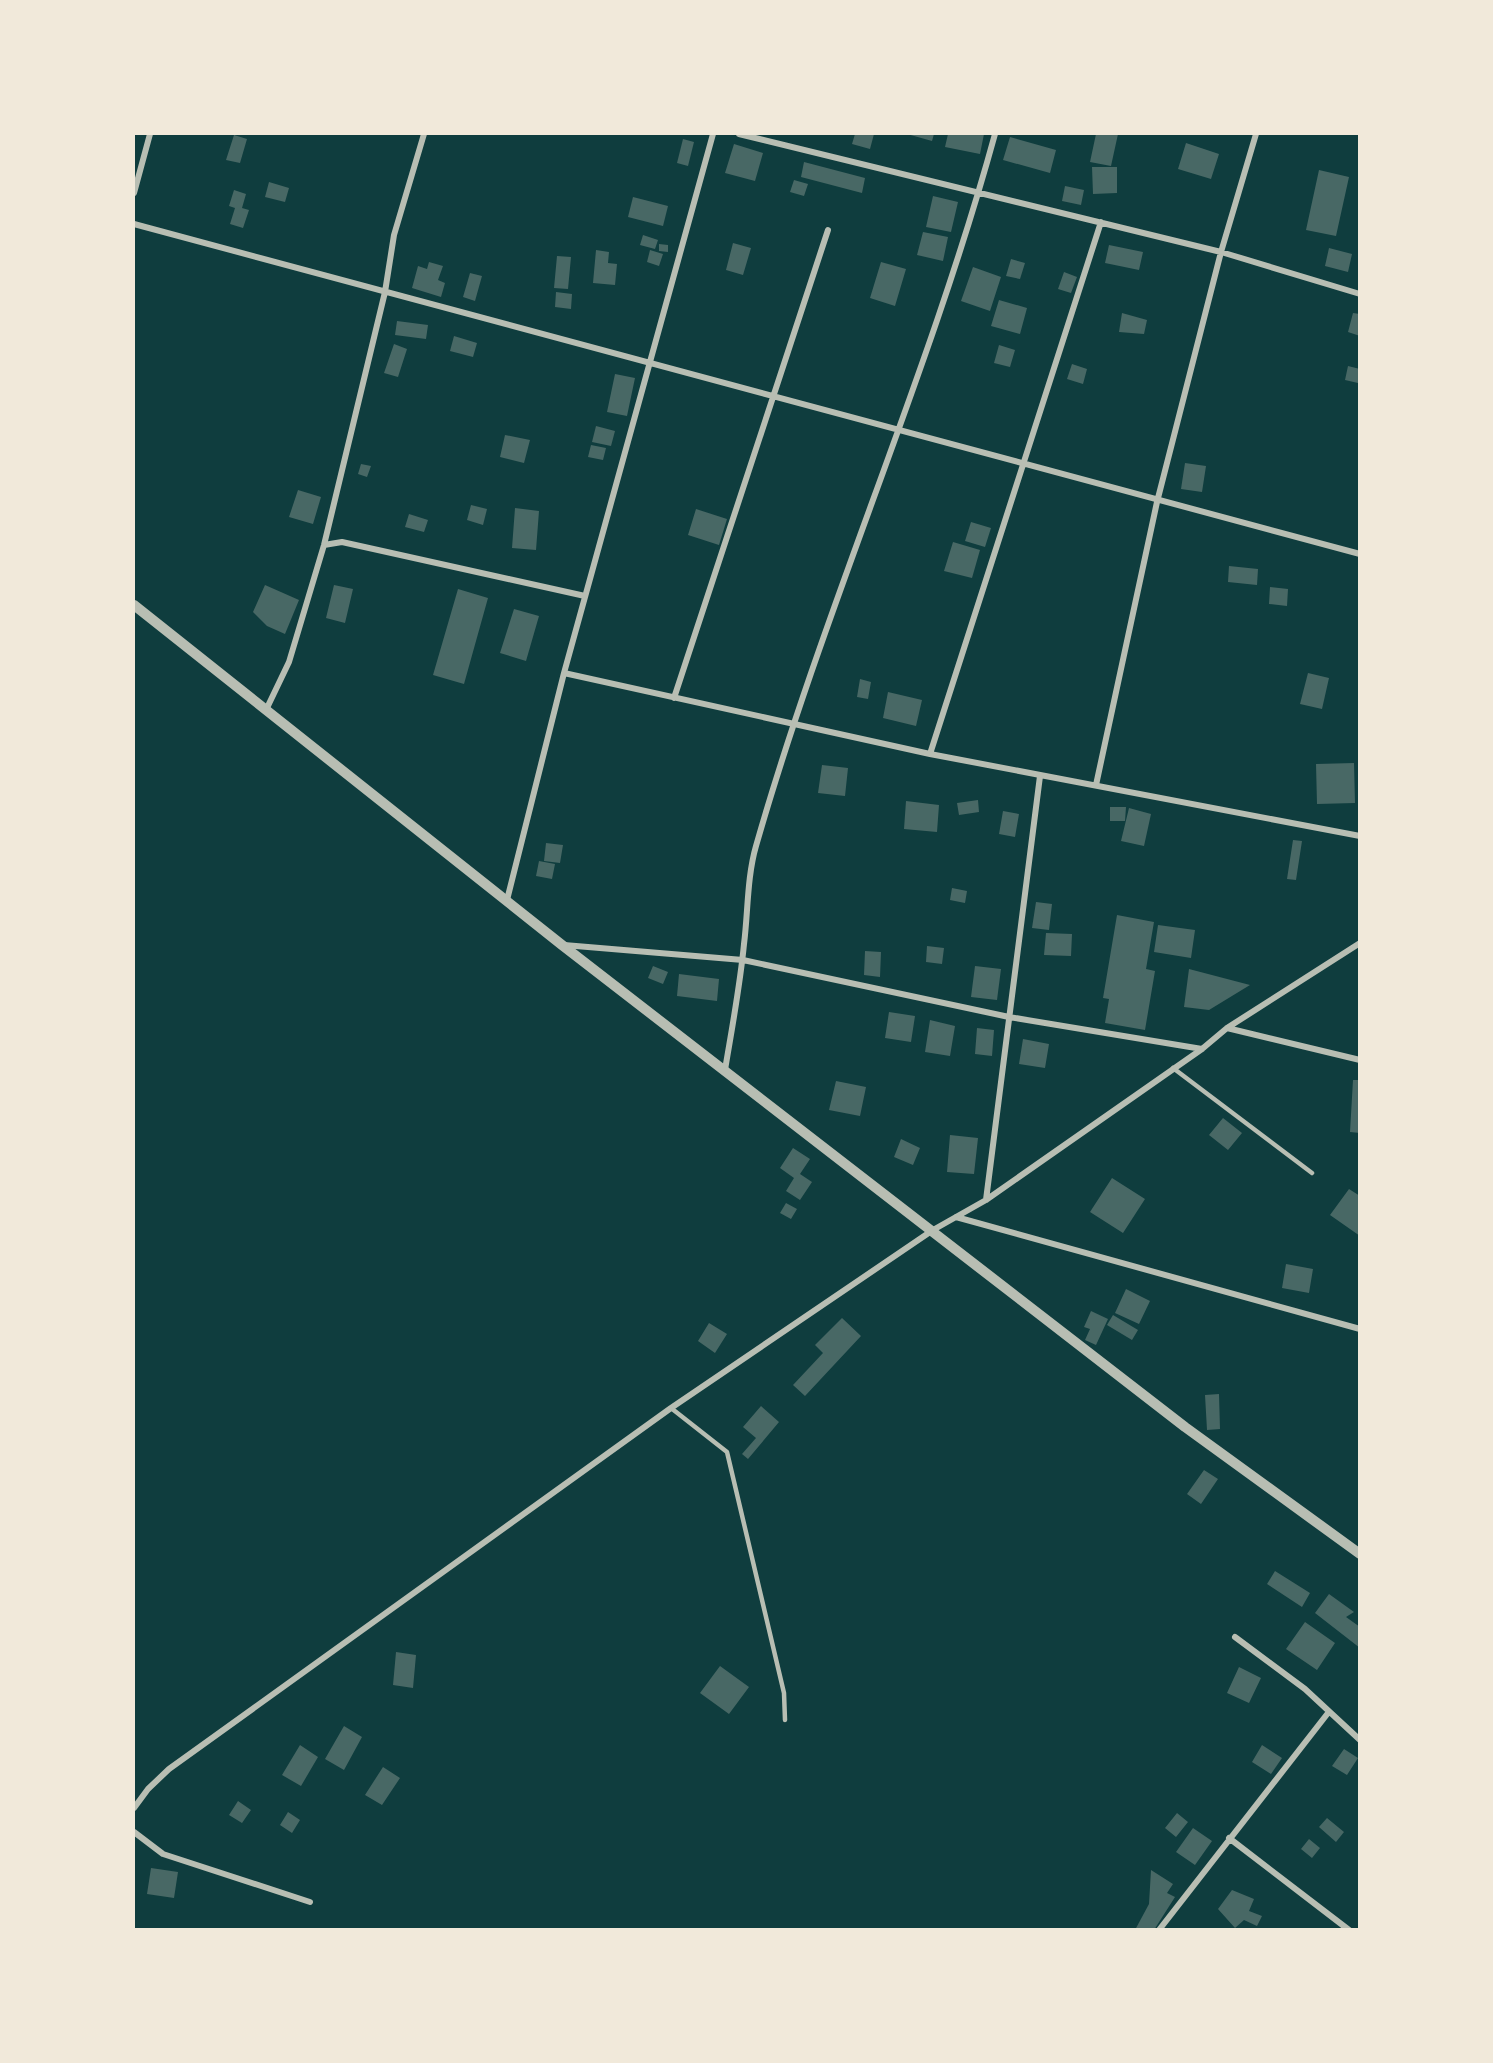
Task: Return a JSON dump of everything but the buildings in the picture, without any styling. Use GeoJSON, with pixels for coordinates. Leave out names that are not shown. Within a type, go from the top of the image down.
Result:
{"type":"FeatureCollection","features":[{"type":"Feature","properties":{"kind":"street"},"geometry":{"type":"LineString","coordinates":[[134,193],[150,134]]}},
{"type":"Feature","properties":{"kind":"street"},"geometry":{"type":"LineString","coordinates":[[266,710],[289,662],[324,545],[385,292],[394,235],[424,134]]}},
{"type":"Feature","properties":{"kind":"street"},"geometry":{"type":"LineString","coordinates":[[507,900],[564,673],[713,134]]}},
{"type":"Feature","properties":{"kind":"street"},"geometry":{"type":"LineString","coordinates":[[739,134],[1221,252],[1359,294]]}},
{"type":"Feature","properties":{"kind":"street"},"geometry":{"type":"LineString","coordinates":[[725,1070],[743,960],[755,850],[794,726],[978,194],[995,134]]}},
{"type":"Feature","properties":{"kind":"street"},"geometry":{"type":"LineString","coordinates":[[1096,785],[1156,502],[1221,252],[1256,134]]}},
{"type":"Feature","properties":{"kind":"street"},"geometry":{"type":"LineString","coordinates":[[930,754],[1101,222]]}},
{"type":"Feature","properties":{"kind":"street"},"geometry":{"type":"LineString","coordinates":[[134,224],[650,361],[773,398],[1156,502],[1359,554]]}},
{"type":"Feature","properties":{"kind":"street"},"geometry":{"type":"LineString","coordinates":[[674,698],[828,230]]}},
{"type":"Feature","properties":{"kind":"street"},"geometry":{"type":"LineString","coordinates":[[324,545],[342,542],[585,597]]}},
{"type":"Feature","properties":{"kind":"street"},"geometry":{"type":"LineString","coordinates":[[134,606],[562,945],[1185,1427],[1359,1554]]}},
{"type":"Feature","properties":{"kind":"street"},"geometry":{"type":"LineString","coordinates":[[564,673],[794,726],[930,754],[1359,836]]}},
{"type":"Feature","properties":{"kind":"street"},"geometry":{"type":"LineString","coordinates":[[986,1200],[1040,776]]}},
{"type":"Feature","properties":{"kind":"street"},"geometry":{"type":"LineString","coordinates":[[134,1808],[148,1789],[169,1769],[671,1408],[933,1230],[986,1200],[1202,1049],[1227,1029],[1359,943]]}},
{"type":"Feature","properties":{"kind":"street"},"geometry":{"type":"LineString","coordinates":[[562,945],[743,960],[1009,1017],[1202,1049]]}},
{"type":"Feature","properties":{"kind":"street"},"geometry":{"type":"LineString","coordinates":[[1227,1029],[1359,1060]]}},
{"type":"Feature","properties":{"kind":"street"},"geometry":{"type":"LineString","coordinates":[[956,1217],[1359,1329]]}},
{"type":"Feature","properties":{"kind":"street"},"geometry":{"type":"LineString","coordinates":[[1235,1637],[1305,1689],[1359,1740]]}},
{"type":"Feature","properties":{"kind":"street"},"geometry":{"type":"LineString","coordinates":[[1160,1929],[1328,1713]]}},
{"type":"Feature","properties":{"kind":"street"},"geometry":{"type":"LineString","coordinates":[[134,1832],[163,1854],[310,1902]]}},
{"type":"Feature","properties":{"kind":"street"},"geometry":{"type":"LineString","coordinates":[[1229,1838],[1349,1929]]}},
{"type":"Feature","properties":{"kind":"lane"},"geometry":{"type":"LineString","coordinates":[[1173,1068],[1312,1173]]}},
{"type":"Feature","properties":{"kind":"lane"},"geometry":{"type":"LineString","coordinates":[[671,1408],[727,1452],[784,1693],[785,1720]]}}]}
